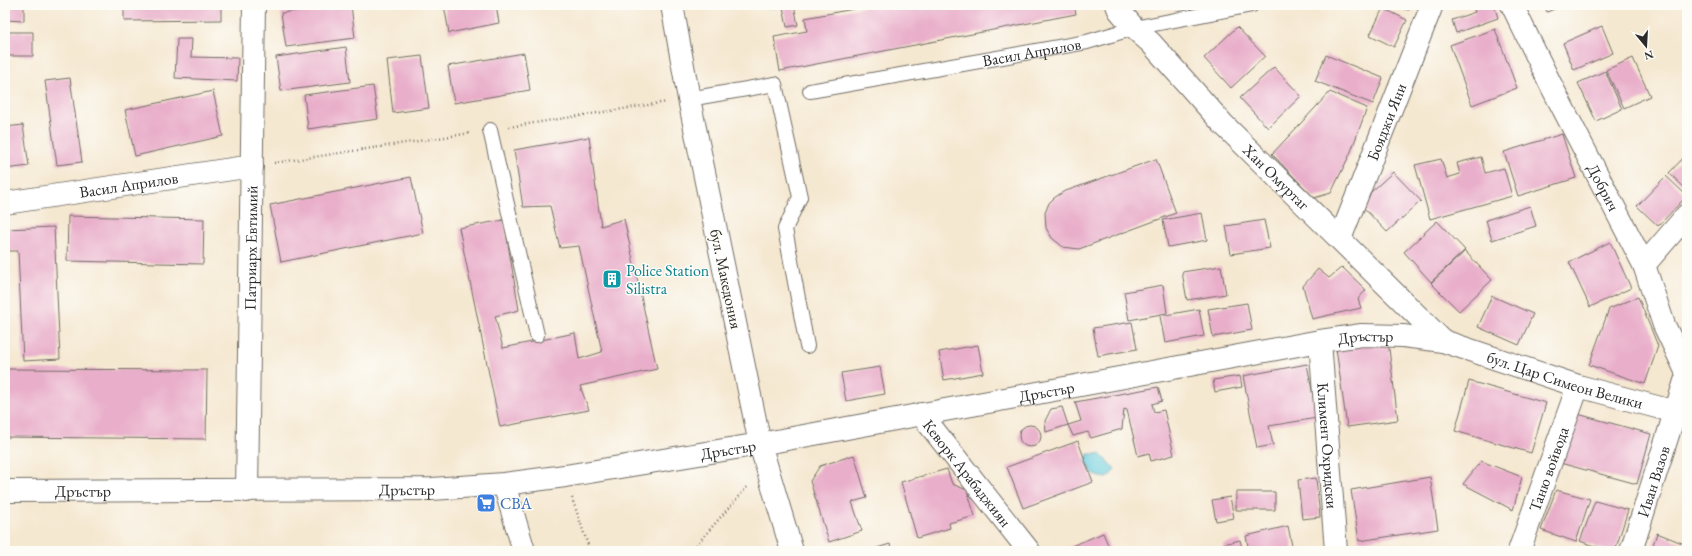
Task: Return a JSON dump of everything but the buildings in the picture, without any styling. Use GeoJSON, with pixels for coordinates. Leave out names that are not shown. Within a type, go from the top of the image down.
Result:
{"type":"FeatureCollection","features":[{"type":"Feature","properties":{"kind":"street","name":"Патриарх Евтимий"},"geometry":{"type":"LineString","coordinates":[[247,491],[254,5]]}},
{"type":"Feature","properties":{"kind":"street","name":"бул. Македония"},"geometry":{"type":"LineString","coordinates":[[672,5],[689,99],[760,444],[765,466],[792,551]]}},
{"type":"Feature","properties":{"kind":"street","name":"Хан Омуртаг"},"geometry":{"type":"LineString","coordinates":[[1117,5],[1134,28],[1151,43],[1223,124],[1443,342]]}},
{"type":"Feature","properties":{"kind":"street","name":"Бояджи Яни"},"geometry":{"type":"LineString","coordinates":[[1340,239],[1432,5]]}},
{"type":"Feature","properties":{"kind":"street","name":"Добрич"},"geometry":{"type":"LineString","coordinates":[[1512,5],[1552,88],[1644,265],[1664,325],[1687,374],[1682,414]]}},
{"type":"Feature","properties":{"kind":"street","name":"Васил Априлов"},"geometry":{"type":"LineString","coordinates":[[5,203],[252,166]]}},
{"type":"Feature","properties":{"kind":"street"},"geometry":{"type":"LineString","coordinates":[[1644,265],[1687,215]]}},
{"type":"Feature","properties":{"kind":"street","name":"Дръстър"},"geometry":{"type":"LineString","coordinates":[[5,491],[432,489],[504,484],[565,476],[760,444],[1320,341],[1362,336],[1403,336],[1443,342]]}},
{"type":"Feature","properties":{"kind":"street","name":"Климент Охридски"},"geometry":{"type":"LineString","coordinates":[[1320,341],[1336,551]]}},
{"type":"Feature","properties":{"kind":"street","name":"бул. Цар Симеон Велики"},"geometry":{"type":"LineString","coordinates":[[1443,342],[1578,386],[1682,414]]}},
{"type":"Feature","properties":{"kind":"street","name":"Таню войвода"},"geometry":{"type":"LineString","coordinates":[[1519,551],[1578,386]]}},
{"type":"Feature","properties":{"kind":"street","name":"Кеворк Арабаджиян"},"geometry":{"type":"LineString","coordinates":[[921,414],[1029,551]]}},
{"type":"Feature","properties":{"kind":"street","name":"Иван Вазов"},"geometry":{"type":"LineString","coordinates":[[1631,551],[1682,414]]}},
{"type":"Feature","properties":{"kind":"street"},"geometry":{"type":"LineString","coordinates":[[504,484],[524,551]]}},
{"type":"Feature","properties":{"kind":"lane","name":"Васил Априлов"},"geometry":{"type":"LineString","coordinates":[[810,91],[1087,42],[1134,28],[1252,5]]}},
{"type":"Feature","properties":{"kind":"lane"},"geometry":{"type":"LineString","coordinates":[[689,99],[775,84],[800,197],[785,229],[807,346]]}},
{"type":"Feature","properties":{"kind":"lane"},"geometry":{"type":"LineString","coordinates":[[490,130],[537,335]]}},
{"type":"Feature","properties":{"kind":"path"},"geometry":{"type":"LineString","coordinates":[[691,551],[765,466]]}},
{"type":"Feature","properties":{"kind":"path"},"geometry":{"type":"LineString","coordinates":[[565,476],[590,551]]}},
{"type":"Feature","properties":{"kind":"water"},"geometry":{"type":"Polygon","coordinates":[[[1088,454],[1100,454],[1115,469],[1108,478],[1099,477],[1093,474],[1086,460],[1088,454]]]}},
{"type":"Feature","properties":{"kind":"place","name":"Police Station Silistra"},"geometry":{"type":"Point","coordinates":[612,279]}},
{"type":"Feature","properties":{"kind":"place","name":"CBA"},"geometry":{"type":"Point","coordinates":[486,503]}}]}
